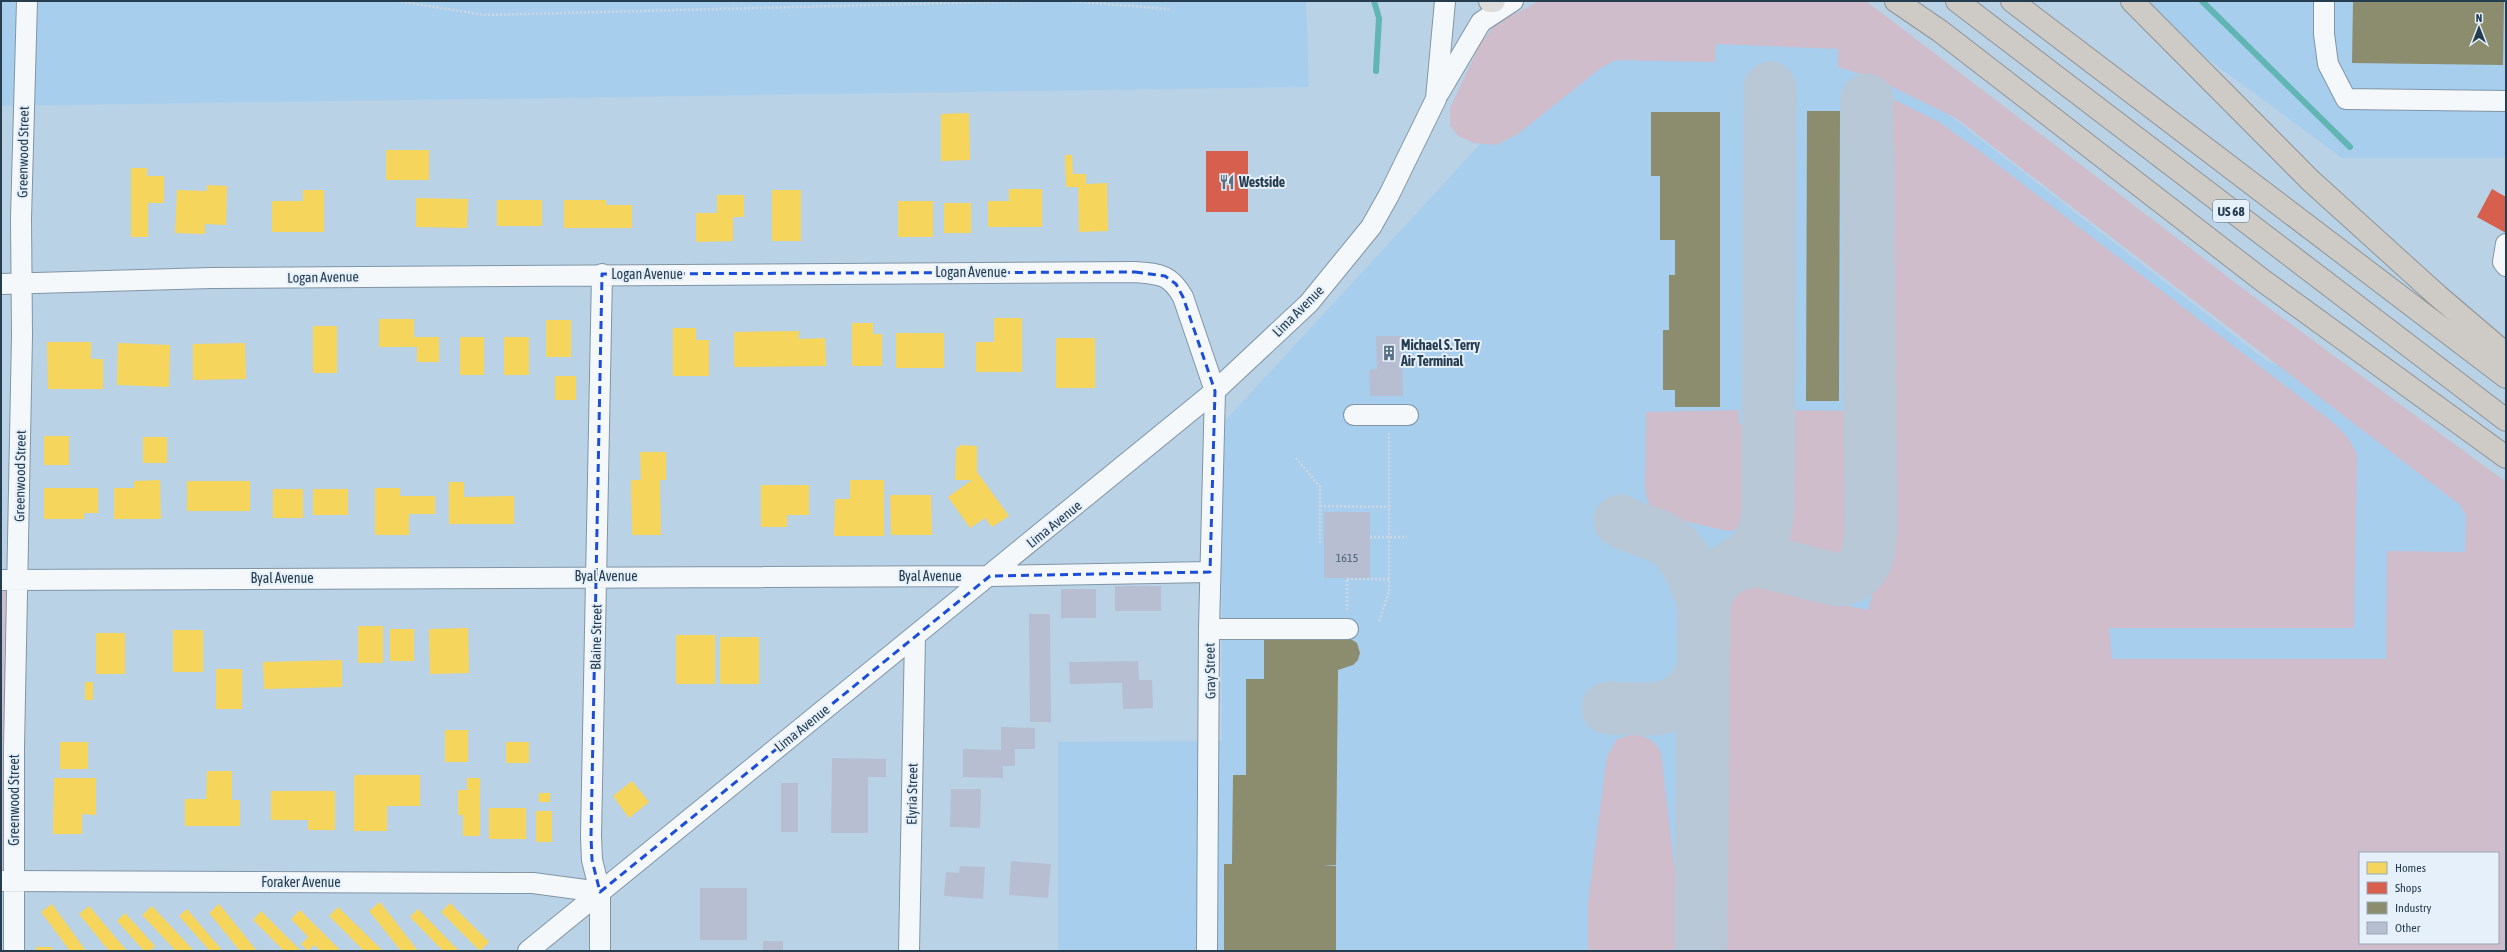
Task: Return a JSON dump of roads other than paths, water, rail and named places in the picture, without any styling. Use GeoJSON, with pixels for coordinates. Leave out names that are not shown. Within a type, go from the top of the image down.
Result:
{"type":"FeatureCollection","features":[{"type":"Feature","properties":{"kind":"highway"},"geometry":{"type":"LineString","coordinates":[[1896,1],[1940,32],[2262,280],[2506,457]]}},
{"type":"Feature","properties":{"kind":"highway","name":"US 68"},"geometry":{"type":"LineString","coordinates":[[1957,1],[2506,420]]}},
{"type":"Feature","properties":{"kind":"highway","name":"US 68"},"geometry":{"type":"LineString","coordinates":[[2012,1],[2506,377]]}},
{"type":"Feature","properties":{"kind":"highway"},"geometry":{"type":"LineString","coordinates":[[2132,1],[2311,181],[2438,296],[2506,354]]}},
{"type":"Feature","properties":{"kind":"street","name":"Greenwood Street"},"geometry":{"type":"LineString","coordinates":[[14,951],[7,881],[10,580],[22,284],[27,1]]}},
{"type":"Feature","properties":{"kind":"street","name":"Lima Avenue"},"geometry":{"type":"LineString","coordinates":[[528,951],[990,576],[1215,391],[1309,303],[1351,255],[1371,227],[1389,195],[1436,98],[1445,1]]}},
{"type":"Feature","properties":{"kind":"street"},"geometry":{"type":"LineString","coordinates":[[1436,98],[1481,22],[1513,1]]}},
{"type":"Feature","properties":{"kind":"street"},"geometry":{"type":"LineString","coordinates":[[2324,1],[2324,34],[2328,64],[2346,99],[2506,101]]}},
{"type":"Feature","properties":{"kind":"street"},"geometry":{"type":"LineString","coordinates":[[2506,244],[2503,262],[2506,266]]}},
{"type":"Feature","properties":{"kind":"street","name":"Logan Avenue"},"geometry":{"type":"LineString","coordinates":[[1,284],[211,278],[602,274],[1135,272],[1165,276],[1176,284],[1183,297],[1215,391]]}},
{"type":"Feature","properties":{"kind":"street","name":"Blaine Street"},"geometry":{"type":"LineString","coordinates":[[600,951],[600,892],[592,860],[591,836],[602,274]]}},
{"type":"Feature","properties":{"kind":"street","name":"Gray Street"},"geometry":{"type":"LineString","coordinates":[[1207,951],[1209,629],[1215,391]]}},
{"type":"Feature","properties":{"kind":"street"},"geometry":{"type":"LineString","coordinates":[[1354,415],[1398,415]]}},
{"type":"Feature","properties":{"kind":"street","name":"Byal Avenue"},"geometry":{"type":"LineString","coordinates":[[10,580],[597,576],[990,576],[1210,572]]}},
{"type":"Feature","properties":{"kind":"street"},"geometry":{"type":"LineString","coordinates":[[1209,629],[1347,629]]}},
{"type":"Feature","properties":{"kind":"street","name":"Elyria Street"},"geometry":{"type":"LineString","coordinates":[[908,951],[915,636]]}},
{"type":"Feature","properties":{"kind":"street","name":"Foraker Avenue"},"geometry":{"type":"LineString","coordinates":[[7,881],[533,883],[600,892]]}},
{"type":"Feature","properties":{"kind":"waterway"},"geometry":{"type":"LineString","coordinates":[[1374,1],[1379,18],[1376,71]]}},
{"type":"Feature","properties":{"kind":"waterway"},"geometry":{"type":"LineString","coordinates":[[2202,1],[2350,147]]}},
{"type":"Feature","properties":{"kind":"place","name":"Westside"},"geometry":{"type":"Point","coordinates":[1227,182]}},
{"type":"Feature","properties":{"kind":"place","name":"Michael S. Terry Air Terminal"},"geometry":{"type":"Point","coordinates":[1389,353]}}]}
